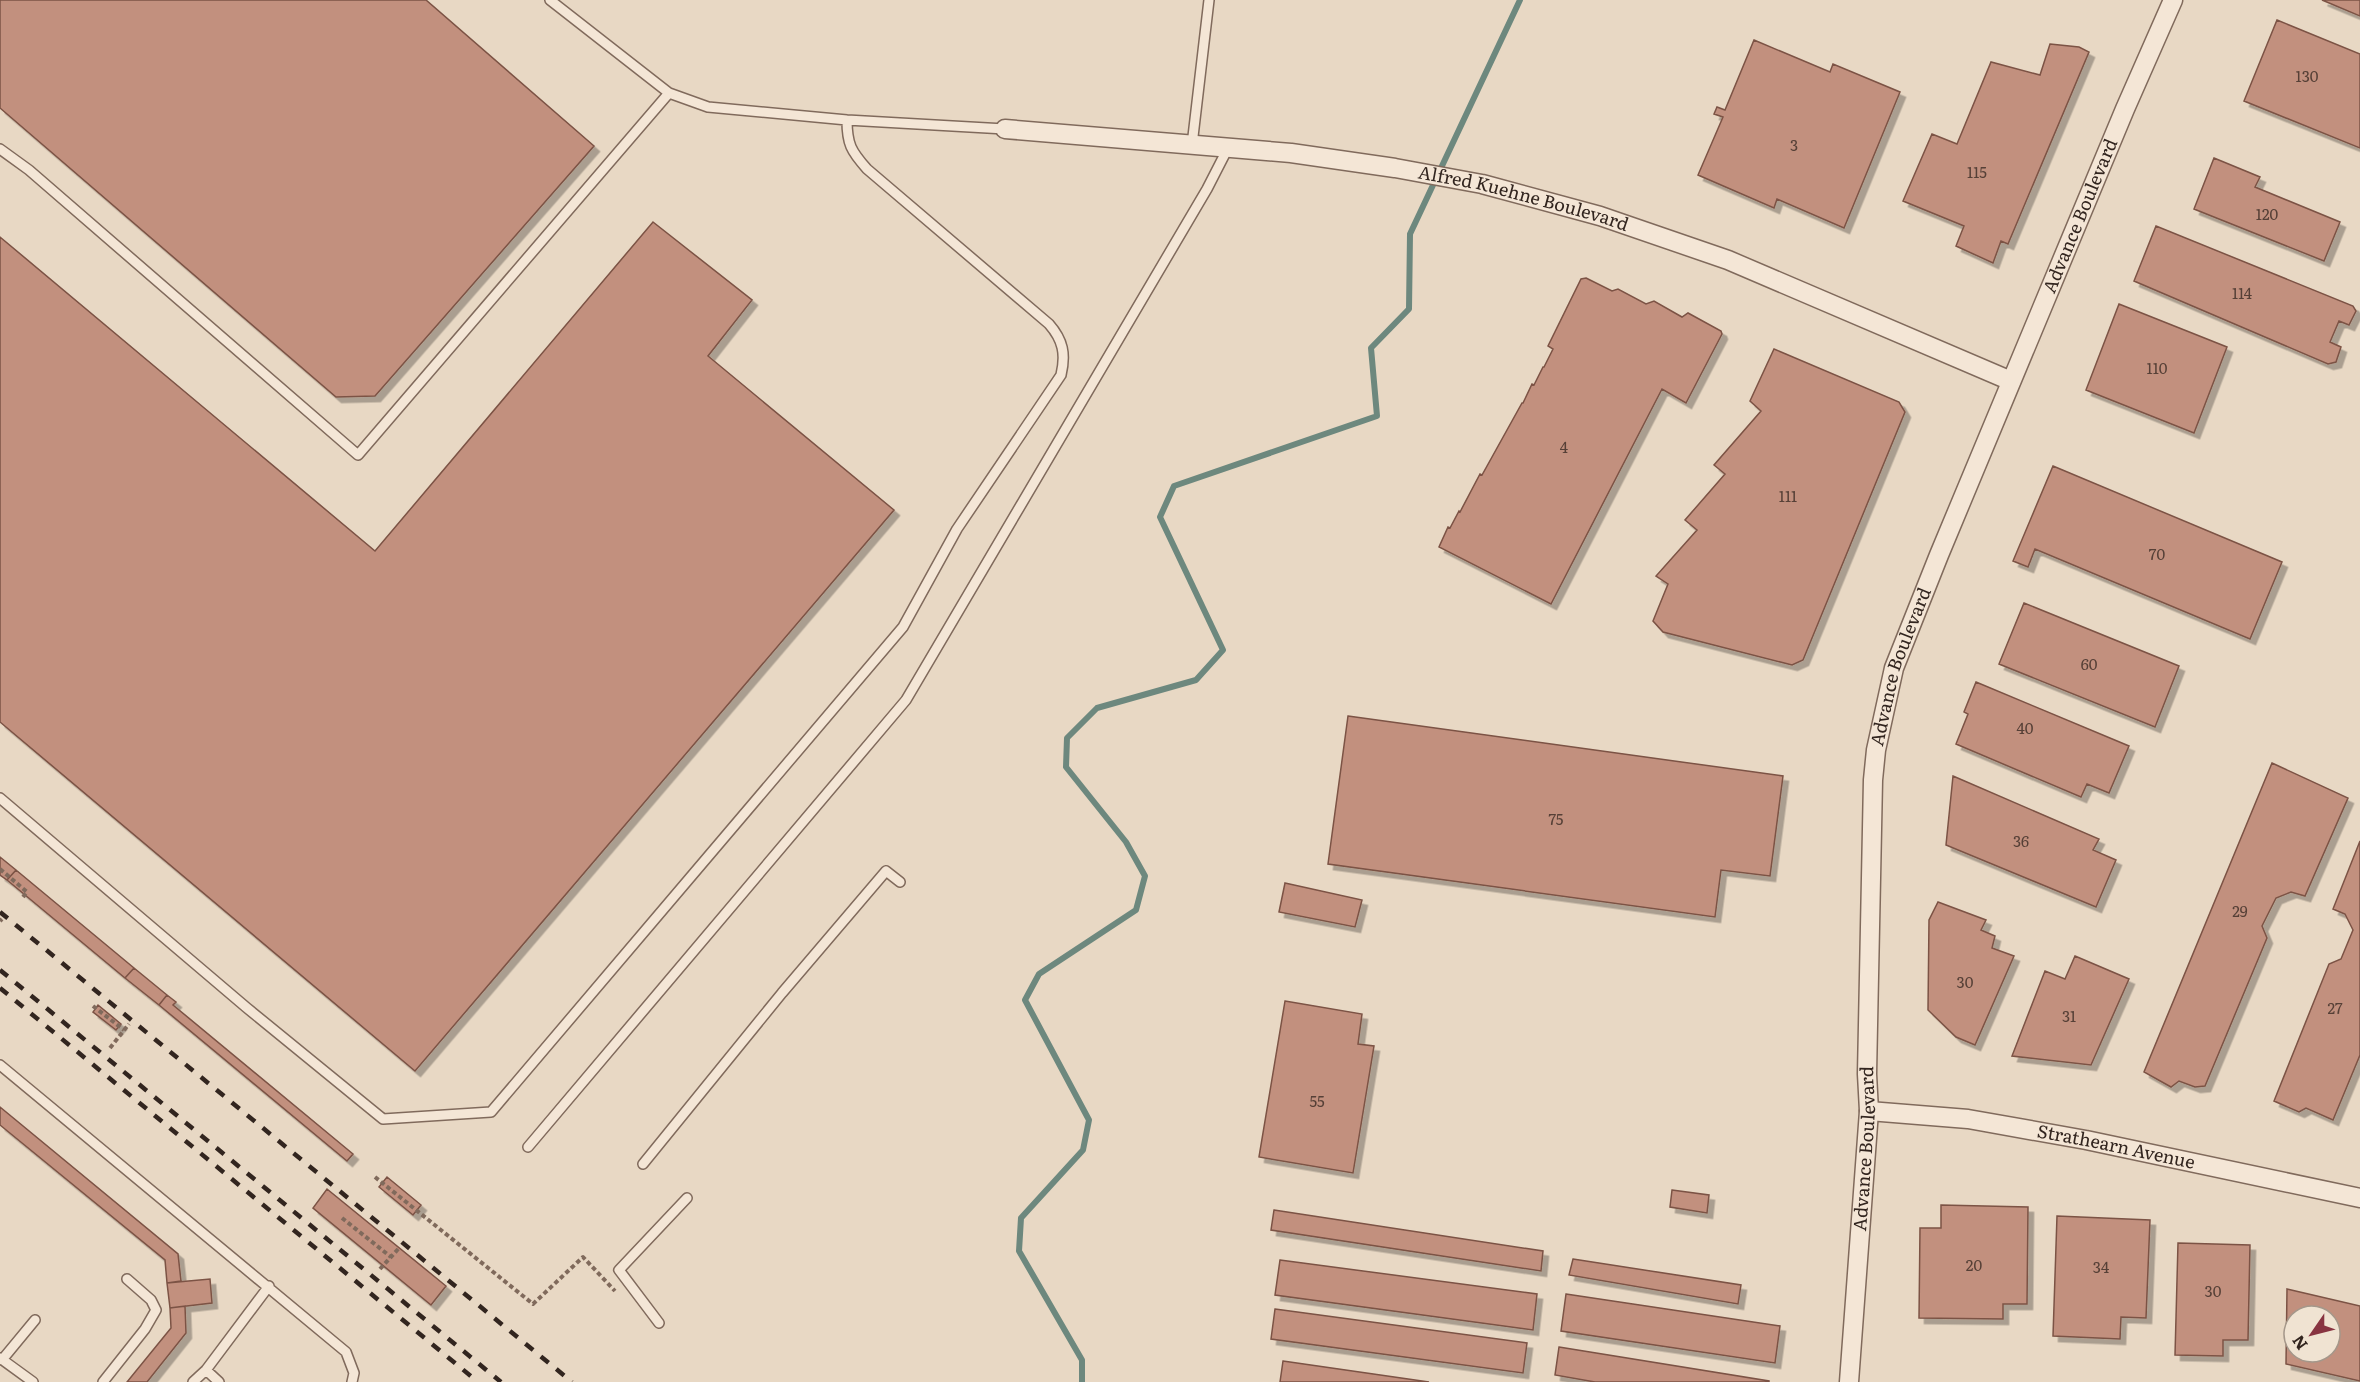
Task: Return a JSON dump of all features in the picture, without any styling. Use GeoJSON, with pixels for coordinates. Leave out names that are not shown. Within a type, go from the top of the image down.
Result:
{"type":"FeatureCollection","features":[{"type":"Feature","properties":{"kind":"street","name":"Advance Boulevard"},"geometry":{"type":"LineString","coordinates":[[1850,1382],[1869,1111],[1871,814],[1876,750],[1894,668],[2145,60],[2173,0]]}},
{"type":"Feature","properties":{"kind":"street","name":"Alfred Kuehne Boulevard"},"geometry":{"type":"LineString","coordinates":[[1005,129],[1291,153],[1395,168],[1482,184],[1600,216],[1728,260],[2011,381]]}},
{"type":"Feature","properties":{"kind":"street","name":"Strathearn Avenue"},"geometry":{"type":"LineString","coordinates":[[1869,1111],[1968,1119],[2086,1140],[2360,1198]]}},
{"type":"Feature","properties":{"kind":"lane"},"geometry":{"type":"LineString","coordinates":[[550,0],[669,93],[708,107],[847,120],[1005,129]]}},
{"type":"Feature","properties":{"kind":"lane"},"geometry":{"type":"LineString","coordinates":[[1192,145],[1209,0]]}},
{"type":"Feature","properties":{"kind":"lane"},"geometry":{"type":"LineString","coordinates":[[0,149],[29,170],[358,455],[669,93]]}},
{"type":"Feature","properties":{"kind":"lane"},"geometry":{"type":"LineString","coordinates":[[0,798],[247,1008],[383,1119],[492,1112],[903,627],[957,529],[1061,375],[1065,361],[1064,347],[1058,334],[867,169],[851,151],[847,120]]}},
{"type":"Feature","properties":{"kind":"lane"},"geometry":{"type":"LineString","coordinates":[[528,1147],[906,700],[1202,199],[1228,148]]}},
{"type":"Feature","properties":{"kind":"lane"},"geometry":{"type":"LineString","coordinates":[[644,1164],[782,993],[886,871],[900,882]]}},
{"type":"Feature","properties":{"kind":"lane"},"geometry":{"type":"LineString","coordinates":[[0,1065],[346,1352],[354,1373],[352,1382]]}},
{"type":"Feature","properties":{"kind":"lane"},"geometry":{"type":"LineString","coordinates":[[659,1323],[619,1270],[687,1198]]}},
{"type":"Feature","properties":{"kind":"lane"},"geometry":{"type":"LineString","coordinates":[[103,1382],[145,1329],[156,1310],[151,1300],[127,1280]]}},
{"type":"Feature","properties":{"kind":"lane"},"geometry":{"type":"LineString","coordinates":[[193,1382],[206,1370],[269,1286]]}},
{"type":"Feature","properties":{"kind":"lane"},"geometry":{"type":"LineString","coordinates":[[30,1381],[1,1359],[35,1320]]}},
{"type":"Feature","properties":{"kind":"lane"},"geometry":{"type":"LineString","coordinates":[[206,1370],[219,1382]]}},
{"type":"Feature","properties":{"kind":"path"},"geometry":{"type":"LineString","coordinates":[[0,869],[27,892],[23,897]]}},
{"type":"Feature","properties":{"kind":"path"},"geometry":{"type":"LineString","coordinates":[[93,1006],[124,1030]]}},
{"type":"Feature","properties":{"kind":"path"},"geometry":{"type":"LineString","coordinates":[[110,1048],[129,1024]]}},
{"type":"Feature","properties":{"kind":"path"},"geometry":{"type":"LineString","coordinates":[[375,1177],[533,1304],[583,1257],[622,1298]]}},
{"type":"Feature","properties":{"kind":"path"},"geometry":{"type":"LineString","coordinates":[[413,1219],[418,1213]]}},
{"type":"Feature","properties":{"kind":"path"},"geometry":{"type":"LineString","coordinates":[[342,1218],[391,1257]]}},
{"type":"Feature","properties":{"kind":"path"},"geometry":{"type":"LineString","coordinates":[[380,1269],[400,1247]]}},
{"type":"Feature","properties":{"kind":"building"},"geometry":{"type":"Polygon","coordinates":[[[0,0],[426,0],[594,146],[375,396],[336,397],[0,108],[0,0]]]}},
{"type":"Feature","properties":{"kind":"building"},"geometry":{"type":"Polygon","coordinates":[[[2322,0],[2360,0],[2360,16],[2322,0]]]}},
{"type":"Feature","properties":{"kind":"building"},"geometry":{"type":"Polygon","coordinates":[[[2277,20],[2360,54],[2360,148],[2244,101],[2277,20]]]}},
{"type":"Feature","properties":{"kind":"building"},"geometry":{"type":"Polygon","coordinates":[[[1754,40],[1830,72],[1833,64],[1900,92],[1844,228],[1777,199],[1774,208],[1698,175],[1723,117],[1714,114],[1717,107],[1725,110],[1754,40]]]}},
{"type":"Feature","properties":{"kind":"building"},"geometry":{"type":"Polygon","coordinates":[[[2050,44],[2079,47],[2089,52],[2008,244],[2001,241],[1993,263],[1956,246],[1964,226],[1903,201],[1932,134],[1957,144],[1991,62],[2040,75],[2050,44]]]}},
{"type":"Feature","properties":{"kind":"building"},"geometry":{"type":"Polygon","coordinates":[[[2214,158],[2260,177],[2255,187],[2340,222],[2324,261],[2194,209],[2214,158]]]}},
{"type":"Feature","properties":{"kind":"building"},"geometry":{"type":"Polygon","coordinates":[[[653,222],[752,300],[708,356],[894,510],[415,1071],[0,722],[0,237],[375,551],[653,222]]]}},
{"type":"Feature","properties":{"kind":"building"},"geometry":{"type":"Polygon","coordinates":[[[2156,226],[2353,306],[2356,311],[2349,325],[2339,321],[2330,342],[2341,347],[2336,362],[2328,364],[2134,281],[2156,226]]]}},
{"type":"Feature","properties":{"kind":"building"},"geometry":{"type":"Polygon","coordinates":[[[1586,278],[1612,291],[1618,289],[1646,304],[1654,301],[1682,317],[1688,313],[1721,331],[1722,334],[1686,403],[1662,389],[1551,604],[1439,547],[1448,527],[1450,528],[1460,512],[1532,384],[1534,385],[1544,367],[1553,349],[1548,346],[1581,279],[1586,278]]]}},
{"type":"Feature","properties":{"kind":"building"},"geometry":{"type":"Polygon","coordinates":[[[2119,304],[2227,347],[2194,433],[2086,390],[2119,304]]]}},
{"type":"Feature","properties":{"kind":"building"},"geometry":{"type":"Polygon","coordinates":[[[1774,349],[1899,402],[1905,412],[1803,660],[1792,665],[1663,632],[1653,621],[1668,584],[1656,576],[1697,530],[1685,520],[1725,474],[1714,465],[1761,411],[1750,401],[1774,349]]]}},
{"type":"Feature","properties":{"kind":"building"},"geometry":{"type":"Polygon","coordinates":[[[2053,466],[2282,562],[2250,639],[2035,549],[2028,567],[2013,561],[2053,466]]]}},
{"type":"Feature","properties":{"kind":"building"},"geometry":{"type":"Polygon","coordinates":[[[2024,603],[2179,666],[2155,727],[1999,664],[2024,603]]]}},
{"type":"Feature","properties":{"kind":"building"},"geometry":{"type":"Polygon","coordinates":[[[1976,682],[2129,746],[2109,793],[2087,784],[2081,797],[1956,744],[1968,714],[1964,712],[1976,682]]]}},
{"type":"Feature","properties":{"kind":"building"},"geometry":{"type":"Polygon","coordinates":[[[1348,716],[1783,776],[1770,876],[1721,870],[1715,917],[1328,864],[1348,716]]]}},
{"type":"Feature","properties":{"kind":"building"},"geometry":{"type":"Polygon","coordinates":[[[2272,763],[2348,798],[2305,896],[2291,892],[2276,898],[2262,926],[2267,938],[2205,1086],[2195,1087],[2179,1081],[2171,1087],[2144,1072],[2272,763]]]}},
{"type":"Feature","properties":{"kind":"building"},"geometry":{"type":"Polygon","coordinates":[[[1953,776],[2099,839],[2093,850],[2116,860],[2096,907],[1946,845],[1953,776]]]}},
{"type":"Feature","properties":{"kind":"building"},"geometry":{"type":"Polygon","coordinates":[[[2360,841],[2360,1055],[2333,1120],[2306,1108],[2299,1112],[2274,1101],[2329,964],[2341,959],[2353,930],[2345,914],[2333,909],[2360,841]]]}},
{"type":"Feature","properties":{"kind":"building"},"geometry":{"type":"Polygon","coordinates":[[[0,857],[16,870],[7,880],[0,875],[0,857]]]}},
{"type":"Feature","properties":{"kind":"building"},"geometry":{"type":"Polygon","coordinates":[[[16,870],[134,968],[125,978],[7,880],[16,870]]]}},
{"type":"Feature","properties":{"kind":"building"},"geometry":{"type":"Polygon","coordinates":[[[1285,883],[1362,900],[1355,927],[1279,912],[1285,883]]]}},
{"type":"Feature","properties":{"kind":"building"},"geometry":{"type":"Polygon","coordinates":[[[1938,902],[1986,920],[1981,930],[1995,936],[1992,948],[2014,956],[1975,1045],[1956,1037],[1928,1010],[1929,920],[1938,902]]]}},
{"type":"Feature","properties":{"kind":"building"},"geometry":{"type":"Polygon","coordinates":[[[2075,956],[2129,979],[2091,1065],[2012,1056],[2045,971],[2065,979],[2075,956]]]}},
{"type":"Feature","properties":{"kind":"building"},"geometry":{"type":"Polygon","coordinates":[[[134,968],[167,995],[159,1005],[125,978],[134,968]]]}},
{"type":"Feature","properties":{"kind":"building"},"geometry":{"type":"Polygon","coordinates":[[[167,995],[176,1002],[173,1005],[353,1154],[347,1161],[159,1005],[167,995]]]}},
{"type":"Feature","properties":{"kind":"building"},"geometry":{"type":"Polygon","coordinates":[[[1285,1001],[1362,1014],[1358,1044],[1374,1046],[1353,1173],[1259,1157],[1285,1001]]]}},
{"type":"Feature","properties":{"kind":"building"},"geometry":{"type":"Polygon","coordinates":[[[98,1005],[121,1024],[116,1030],[93,1012],[98,1005]]]}},
{"type":"Feature","properties":{"kind":"building"},"geometry":{"type":"Polygon","coordinates":[[[0,1107],[178,1254],[181,1281],[167,1283],[165,1260],[0,1125],[0,1107]]]}},
{"type":"Feature","properties":{"kind":"building"},"geometry":{"type":"Polygon","coordinates":[[[387,1177],[421,1205],[413,1215],[379,1187],[387,1177]]]}},
{"type":"Feature","properties":{"kind":"building"},"geometry":{"type":"Polygon","coordinates":[[[327,1189],[446,1286],[431,1305],[313,1208],[327,1189]]]}},
{"type":"Feature","properties":{"kind":"building"},"geometry":{"type":"Polygon","coordinates":[[[1672,1190],[1709,1195],[1707,1213],[1670,1207],[1672,1190]]]}},
{"type":"Feature","properties":{"kind":"building"},"geometry":{"type":"Polygon","coordinates":[[[1941,1205],[2028,1207],[2027,1304],[2003,1304],[2003,1319],[1919,1318],[1920,1228],[1941,1228],[1941,1205]]]}},
{"type":"Feature","properties":{"kind":"building"},"geometry":{"type":"Polygon","coordinates":[[[1274,1210],[1543,1251],[1541,1271],[1271,1230],[1274,1210]]]}},
{"type":"Feature","properties":{"kind":"building"},"geometry":{"type":"Polygon","coordinates":[[[2057,1216],[2150,1220],[2146,1318],[2121,1317],[2120,1339],[2053,1336],[2057,1216]]]}},
{"type":"Feature","properties":{"kind":"building"},"geometry":{"type":"Polygon","coordinates":[[[2178,1243],[2250,1245],[2248,1340],[2223,1340],[2223,1356],[2175,1355],[2178,1243]]]}},
{"type":"Feature","properties":{"kind":"building"},"geometry":{"type":"Polygon","coordinates":[[[1573,1259],[1741,1285],[1738,1304],[1569,1275],[1573,1259]]]}},
{"type":"Feature","properties":{"kind":"building"},"geometry":{"type":"Polygon","coordinates":[[[1280,1260],[1537,1294],[1533,1330],[1275,1295],[1280,1260]]]}},
{"type":"Feature","properties":{"kind":"building"},"geometry":{"type":"Polygon","coordinates":[[[210,1279],[212,1303],[170,1308],[167,1283],[210,1279]]]}},
{"type":"Feature","properties":{"kind":"building"},"geometry":{"type":"Polygon","coordinates":[[[2287,1289],[2360,1306],[2360,1381],[2286,1364],[2342,1364],[2342,1304],[2287,1304],[2287,1289]]]}},
{"type":"Feature","properties":{"kind":"building"},"geometry":{"type":"Polygon","coordinates":[[[1566,1294],[1780,1326],[1775,1363],[1561,1331],[1566,1294]]]}},
{"type":"Feature","properties":{"kind":"building"},"geometry":{"type":"Polygon","coordinates":[[[185,1306],[186,1333],[147,1382],[127,1382],[171,1328],[170,1308],[185,1306]]]}},
{"type":"Feature","properties":{"kind":"building"},"geometry":{"type":"Polygon","coordinates":[[[1275,1309],[1527,1343],[1523,1373],[1271,1339],[1275,1309]]]}},
{"type":"Feature","properties":{"kind":"building"},"geometry":{"type":"Polygon","coordinates":[[[1559,1347],[1769,1382],[1595,1382],[1555,1375],[1559,1347]]]}},
{"type":"Feature","properties":{"kind":"building"},"geometry":{"type":"Polygon","coordinates":[[[1283,1361],[1429,1382],[1280,1382],[1283,1361]]]}},
{"type":"Feature","properties":{"kind":"waterway"},"geometry":{"type":"LineString","coordinates":[[1082,1382],[1082,1360],[1019,1251],[1021,1218],[1083,1150],[1089,1120],[1025,1000],[1039,974],[1136,910],[1145,876],[1126,842],[1066,767],[1067,738],[1097,708],[1196,680],[1223,650],[1160,517],[1174,486],[1377,416],[1371,348],[1409,309],[1410,234],[1520,0]]}},
{"type":"Feature","properties":{"kind":"railway"},"geometry":{"type":"LineString","coordinates":[[0,912],[572,1382]]}},
{"type":"Feature","properties":{"kind":"railway"},"geometry":{"type":"LineString","coordinates":[[0,970],[501,1382]]}},
{"type":"Feature","properties":{"kind":"railway"},"geometry":{"type":"LineString","coordinates":[[0,988],[478,1382]]}}]}
